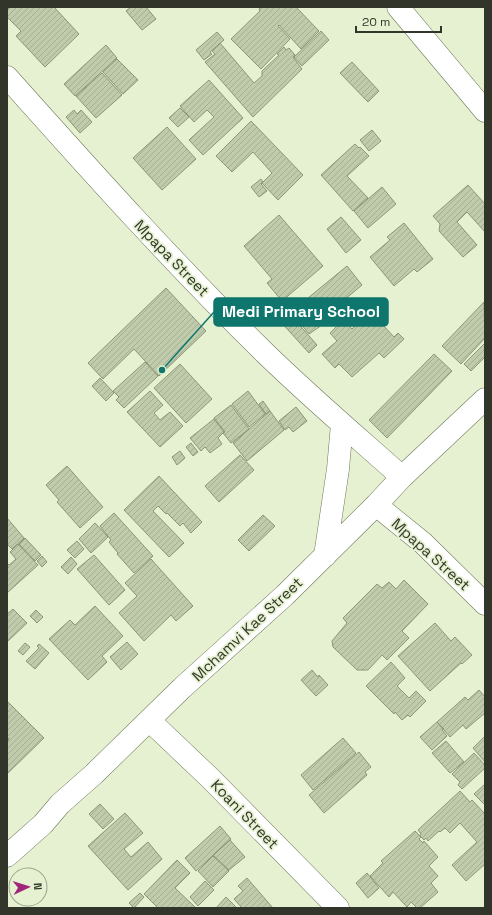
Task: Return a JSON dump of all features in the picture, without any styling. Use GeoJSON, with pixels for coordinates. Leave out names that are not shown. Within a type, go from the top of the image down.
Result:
{"type":"FeatureCollection","features":[{"type":"Feature","properties":{"kind":"street"},"geometry":{"type":"LineString","coordinates":[[398,7],[485,111]]}},
{"type":"Feature","properties":{"kind":"street","name":"Mpapa Street"},"geometry":{"type":"LineString","coordinates":[[7,77],[17,98],[226,314],[266,354],[402,477]]}},
{"type":"Feature","properties":{"kind":"street","name":"Mchamvi Kae Street"},"geometry":{"type":"LineString","coordinates":[[7,856],[43,824],[60,804],[150,721],[182,688],[285,595],[376,505],[402,477],[485,399]]}},
{"type":"Feature","properties":{"kind":"street"},"geometry":{"type":"LineString","coordinates":[[325,556],[338,469],[342,424]]}},
{"type":"Feature","properties":{"kind":"street","name":"Mpapa Street"},"geometry":{"type":"LineString","coordinates":[[376,505],[422,543],[485,604]]}},
{"type":"Feature","properties":{"kind":"street","name":"Koani Street"},"geometry":{"type":"LineString","coordinates":[[150,721],[210,778],[338,908]]}},
{"type":"Feature","properties":{"kind":"building"},"geometry":{"type":"Polygon","coordinates":[[[10,7],[54,7],[79,34],[45,67],[16,36],[21,31],[7,17],[7,10],[10,7]]]}},
{"type":"Feature","properties":{"kind":"building"},"geometry":{"type":"Polygon","coordinates":[[[131,7],[146,7],[156,19],[142,30],[126,11],[131,7]]]}},
{"type":"Feature","properties":{"kind":"building"},"geometry":{"type":"Polygon","coordinates":[[[261,7],[296,7],[319,31],[301,49],[279,25],[278,26],[290,39],[261,69],[231,39],[260,11],[259,9],[261,7]]]}},
{"type":"Feature","properties":{"kind":"building"},"geometry":{"type":"Polygon","coordinates":[[[321,31],[329,40],[302,66],[294,57],[321,31]]]}},
{"type":"Feature","properties":{"kind":"building"},"geometry":{"type":"Polygon","coordinates":[[[217,32],[224,40],[210,52],[212,54],[204,60],[196,50],[217,32]]]}},
{"type":"Feature","properties":{"kind":"building"},"geometry":{"type":"Polygon","coordinates":[[[220,43],[254,83],[262,76],[262,71],[279,55],[277,54],[284,47],[286,50],[289,48],[295,55],[293,57],[302,69],[253,117],[205,62],[215,54],[212,51],[220,43]]]}},
{"type":"Feature","properties":{"kind":"building"},"geometry":{"type":"Polygon","coordinates":[[[106,45],[117,58],[75,96],[64,84],[106,45]]]}},
{"type":"Feature","properties":{"kind":"building"},"geometry":{"type":"Polygon","coordinates":[[[117,59],[138,80],[123,94],[103,72],[117,59]]]}},
{"type":"Feature","properties":{"kind":"building"},"geometry":{"type":"Polygon","coordinates":[[[352,62],[379,91],[368,102],[340,73],[352,62]]]}},
{"type":"Feature","properties":{"kind":"building"},"geometry":{"type":"Polygon","coordinates":[[[102,73],[122,95],[96,118],[76,96],[102,73]]]}},
{"type":"Feature","properties":{"kind":"building"},"geometry":{"type":"Polygon","coordinates":[[[209,80],[243,118],[203,155],[189,140],[214,117],[207,110],[194,122],[180,106],[209,80]]]}},
{"type":"Feature","properties":{"kind":"building"},"geometry":{"type":"Polygon","coordinates":[[[180,108],[189,117],[178,127],[169,118],[180,108]]]}},
{"type":"Feature","properties":{"kind":"building"},"geometry":{"type":"Polygon","coordinates":[[[74,110],[77,114],[81,110],[92,122],[80,133],[66,117],[74,110]]]}},
{"type":"Feature","properties":{"kind":"building"},"geometry":{"type":"Polygon","coordinates":[[[251,121],[303,175],[278,200],[262,183],[272,173],[253,152],[232,172],[216,156],[251,121]]]}},
{"type":"Feature","properties":{"kind":"building"},"geometry":{"type":"Polygon","coordinates":[[[167,127],[196,159],[162,190],[133,158],[167,127]]]}},
{"type":"Feature","properties":{"kind":"building"},"geometry":{"type":"Polygon","coordinates":[[[372,130],[381,141],[369,151],[360,140],[372,130]]]}},
{"type":"Feature","properties":{"kind":"building"},"geometry":{"type":"Polygon","coordinates":[[[355,144],[369,156],[347,176],[368,198],[353,211],[321,175],[355,144]]]}},
{"type":"Feature","properties":{"kind":"building"},"geometry":{"type":"Polygon","coordinates":[[[261,179],[263,182],[261,184],[267,191],[259,197],[251,187],[261,179]]]}},
{"type":"Feature","properties":{"kind":"building"},"geometry":{"type":"Polygon","coordinates":[[[468,185],[485,204],[485,232],[467,212],[457,222],[477,245],[463,257],[439,231],[440,224],[433,216],[468,185]]]}},
{"type":"Feature","properties":{"kind":"building"},"geometry":{"type":"Polygon","coordinates":[[[382,187],[396,204],[368,228],[354,211],[382,187]]]}},
{"type":"Feature","properties":{"kind":"building"},"geometry":{"type":"Polygon","coordinates":[[[279,215],[323,266],[282,301],[267,283],[272,279],[244,246],[279,215]]]}},
{"type":"Feature","properties":{"kind":"building"},"geometry":{"type":"Polygon","coordinates":[[[341,217],[361,240],[346,253],[327,229],[341,217]]]}},
{"type":"Feature","properties":{"kind":"building"},"geometry":{"type":"Polygon","coordinates":[[[404,223],[433,259],[417,272],[414,269],[394,286],[370,257],[390,240],[387,237],[404,223]]]}},
{"type":"Feature","properties":{"kind":"building"},"geometry":{"type":"Polygon","coordinates":[[[347,266],[362,285],[319,321],[322,325],[309,334],[291,312],[347,266]]]}},
{"type":"Feature","properties":{"kind":"building"},"geometry":{"type":"Polygon","coordinates":[[[166,288],[206,331],[159,376],[134,349],[103,379],[88,363],[166,288]]]}},
{"type":"Feature","properties":{"kind":"building"},"geometry":{"type":"Polygon","coordinates":[[[484,302],[485,338],[461,364],[442,346],[484,302]]]}},
{"type":"Feature","properties":{"kind":"building"},"geometry":{"type":"Polygon","coordinates":[[[370,311],[394,337],[398,333],[404,339],[384,358],[379,353],[352,377],[339,364],[335,368],[322,354],[337,341],[330,333],[343,320],[352,329],[370,311]]]}},
{"type":"Feature","properties":{"kind":"building"},"geometry":{"type":"Polygon","coordinates":[[[288,312],[317,345],[309,353],[279,320],[288,312]]]}},
{"type":"Feature","properties":{"kind":"building"},"geometry":{"type":"Polygon","coordinates":[[[485,343],[485,357],[471,371],[464,364],[485,343]]]}},
{"type":"Feature","properties":{"kind":"building"},"geometry":{"type":"Polygon","coordinates":[[[434,354],[452,371],[387,438],[369,420],[434,354]]]}},
{"type":"Feature","properties":{"kind":"building"},"geometry":{"type":"Polygon","coordinates":[[[145,362],[158,376],[124,408],[116,400],[119,397],[113,391],[145,362]]]}},
{"type":"Feature","properties":{"kind":"building"},"geometry":{"type":"Polygon","coordinates":[[[180,364],[212,399],[186,423],[154,388],[180,364]]]}},
{"type":"Feature","properties":{"kind":"building"},"geometry":{"type":"Polygon","coordinates":[[[100,378],[114,393],[106,401],[92,386],[100,378]]]}},
{"type":"Feature","properties":{"kind":"building"},"geometry":{"type":"Polygon","coordinates":[[[150,391],[163,405],[154,413],[160,420],[170,412],[183,426],[160,447],[127,412],[150,391]]]}},
{"type":"Feature","properties":{"kind":"building"},"geometry":{"type":"Polygon","coordinates":[[[248,391],[265,414],[249,427],[232,404],[248,391]]]}},
{"type":"Feature","properties":{"kind":"building"},"geometry":{"type":"Polygon","coordinates":[[[263,401],[270,411],[266,414],[259,404],[263,401]]]}},
{"type":"Feature","properties":{"kind":"building"},"geometry":{"type":"Polygon","coordinates":[[[231,405],[249,429],[231,443],[223,433],[225,432],[214,418],[231,405]]]}},
{"type":"Feature","properties":{"kind":"building"},"geometry":{"type":"Polygon","coordinates":[[[296,407],[307,421],[293,432],[289,427],[285,430],[279,421],[296,407]]]}},
{"type":"Feature","properties":{"kind":"building"},"geometry":{"type":"Polygon","coordinates":[[[270,411],[284,430],[247,461],[233,443],[270,411]]]}},
{"type":"Feature","properties":{"kind":"building"},"geometry":{"type":"Polygon","coordinates":[[[214,419],[224,432],[218,438],[222,444],[210,453],[205,447],[201,451],[190,438],[214,419]]]}},
{"type":"Feature","properties":{"kind":"building"},"geometry":{"type":"Polygon","coordinates":[[[191,443],[198,452],[193,456],[186,447],[191,443]]]}},
{"type":"Feature","properties":{"kind":"building"},"geometry":{"type":"Polygon","coordinates":[[[180,451],[185,458],[177,465],[172,457],[180,451]]]}},
{"type":"Feature","properties":{"kind":"building"},"geometry":{"type":"Polygon","coordinates":[[[240,455],[254,470],[219,502],[205,486],[240,455]]]}},
{"type":"Feature","properties":{"kind":"building"},"geometry":{"type":"Polygon","coordinates":[[[67,466],[103,507],[80,528],[57,502],[59,500],[46,485],[67,466]]]}},
{"type":"Feature","properties":{"kind":"building"},"geometry":{"type":"Polygon","coordinates":[[[159,476],[202,522],[191,533],[183,523],[180,526],[158,506],[153,511],[184,543],[169,557],[124,510],[159,476]]]}},
{"type":"Feature","properties":{"kind":"building"},"geometry":{"type":"Polygon","coordinates":[[[114,513],[153,556],[134,573],[117,554],[118,553],[109,542],[111,540],[100,526],[114,513]]]}},
{"type":"Feature","properties":{"kind":"building"},"geometry":{"type":"Polygon","coordinates":[[[263,515],[275,526],[249,551],[238,540],[263,515]]]}},
{"type":"Feature","properties":{"kind":"building"},"geometry":{"type":"Polygon","coordinates":[[[7,518],[24,538],[12,549],[7,544],[7,518]]]}},
{"type":"Feature","properties":{"kind":"building"},"geometry":{"type":"Polygon","coordinates":[[[95,523],[108,537],[91,553],[79,539],[95,523]]]}},
{"type":"Feature","properties":{"kind":"building"},"geometry":{"type":"Polygon","coordinates":[[[25,538],[41,555],[35,561],[19,544],[25,538]]]}},
{"type":"Feature","properties":{"kind":"building"},"geometry":{"type":"Polygon","coordinates":[[[77,541],[84,549],[75,558],[67,550],[77,541]]]}},
{"type":"Feature","properties":{"kind":"building"},"geometry":{"type":"Polygon","coordinates":[[[18,544],[38,565],[7,593],[7,563],[9,565],[16,559],[10,552],[18,544]]]}},
{"type":"Feature","properties":{"kind":"building"},"geometry":{"type":"Polygon","coordinates":[[[94,555],[125,590],[109,605],[77,569],[94,555]]]}},
{"type":"Feature","properties":{"kind":"building"},"geometry":{"type":"Polygon","coordinates":[[[42,556],[47,562],[42,567],[37,561],[42,556]]]}},
{"type":"Feature","properties":{"kind":"building"},"geometry":{"type":"Polygon","coordinates":[[[71,557],[77,564],[68,574],[61,567],[71,557]]]}},
{"type":"Feature","properties":{"kind":"building"},"geometry":{"type":"Polygon","coordinates":[[[151,559],[193,606],[176,621],[171,615],[144,641],[119,613],[137,596],[125,583],[151,559]]]}},
{"type":"Feature","properties":{"kind":"building"},"geometry":{"type":"Polygon","coordinates":[[[404,580],[428,604],[402,631],[409,638],[387,660],[382,655],[368,670],[357,670],[333,647],[332,641],[347,623],[343,618],[377,584],[382,588],[389,582],[396,589],[404,580]]]}},
{"type":"Feature","properties":{"kind":"building"},"geometry":{"type":"Polygon","coordinates":[[[95,606],[123,636],[102,656],[107,662],[88,680],[49,639],[70,620],[75,625],[95,606]]]}},
{"type":"Feature","properties":{"kind":"building"},"geometry":{"type":"Polygon","coordinates":[[[13,609],[27,623],[7,642],[7,614],[13,609]]]}},
{"type":"Feature","properties":{"kind":"building"},"geometry":{"type":"Polygon","coordinates":[[[36,610],[43,617],[37,623],[30,616],[36,610]]]}},
{"type":"Feature","properties":{"kind":"building"},"geometry":{"type":"Polygon","coordinates":[[[435,623],[451,641],[455,637],[472,655],[430,691],[398,656],[435,623]]]}},
{"type":"Feature","properties":{"kind":"building"},"geometry":{"type":"Polygon","coordinates":[[[127,642],[138,654],[121,670],[110,657],[127,642]]]}},
{"type":"Feature","properties":{"kind":"building"},"geometry":{"type":"Polygon","coordinates":[[[25,643],[30,647],[23,655],[18,651],[25,643]]]}},
{"type":"Feature","properties":{"kind":"building"},"geometry":{"type":"Polygon","coordinates":[[[39,644],[49,653],[35,669],[26,661],[39,648],[37,646],[39,644]]]}},
{"type":"Feature","properties":{"kind":"building"},"geometry":{"type":"Polygon","coordinates":[[[391,662],[405,678],[397,686],[409,698],[416,691],[426,701],[410,717],[408,715],[402,720],[366,686],[391,662]]]}},
{"type":"Feature","properties":{"kind":"building"},"geometry":{"type":"Polygon","coordinates":[[[312,670],[328,685],[316,696],[301,680],[312,670]]]}},
{"type":"Feature","properties":{"kind":"building"},"geometry":{"type":"Polygon","coordinates":[[[479,690],[485,697],[485,713],[466,729],[463,725],[450,737],[437,722],[465,697],[468,700],[479,690]]]}},
{"type":"Feature","properties":{"kind":"building"},"geometry":{"type":"Polygon","coordinates":[[[7,701],[44,738],[7,774],[7,742],[9,739],[7,737],[7,701]]]}},
{"type":"Feature","properties":{"kind":"building"},"geometry":{"type":"Polygon","coordinates":[[[437,722],[444,729],[442,730],[447,736],[432,750],[420,737],[437,722]]]}},
{"type":"Feature","properties":{"kind":"building"},"geometry":{"type":"Polygon","coordinates":[[[485,736],[485,762],[473,748],[485,736]]]}},
{"type":"Feature","properties":{"kind":"building"},"geometry":{"type":"Polygon","coordinates":[[[343,738],[356,753],[313,790],[301,775],[343,738]]]}},
{"type":"Feature","properties":{"kind":"building"},"geometry":{"type":"Polygon","coordinates":[[[446,741],[464,762],[450,773],[432,753],[446,741]]]}},
{"type":"Feature","properties":{"kind":"building"},"geometry":{"type":"Polygon","coordinates":[[[359,752],[371,767],[365,772],[367,775],[324,813],[309,795],[359,752]]]}},
{"type":"Feature","properties":{"kind":"building"},"geometry":{"type":"Polygon","coordinates":[[[474,753],[485,765],[485,768],[462,789],[458,785],[460,782],[452,774],[474,753]]]}},
{"type":"Feature","properties":{"kind":"building"},"geometry":{"type":"Polygon","coordinates":[[[485,784],[485,805],[474,794],[485,784]]]}},
{"type":"Feature","properties":{"kind":"building"},"geometry":{"type":"Polygon","coordinates":[[[460,791],[470,802],[472,800],[485,814],[485,864],[466,881],[452,865],[477,842],[460,823],[450,833],[445,828],[440,832],[439,831],[428,841],[426,838],[424,840],[420,836],[421,834],[418,830],[460,791]]]}},
{"type":"Feature","properties":{"kind":"building"},"geometry":{"type":"Polygon","coordinates":[[[100,804],[114,819],[103,829],[89,814],[100,804]]]}},
{"type":"Feature","properties":{"kind":"building"},"geometry":{"type":"Polygon","coordinates":[[[125,813],[143,833],[124,849],[131,857],[148,842],[162,859],[128,890],[88,846],[125,813]]]}},
{"type":"Feature","properties":{"kind":"building"},"geometry":{"type":"Polygon","coordinates":[[[220,826],[231,839],[196,871],[185,858],[220,826]]]}},
{"type":"Feature","properties":{"kind":"building"},"geometry":{"type":"Polygon","coordinates":[[[415,831],[421,837],[419,839],[423,843],[424,841],[438,857],[429,866],[438,876],[431,883],[438,892],[420,908],[417,908],[411,902],[407,907],[393,892],[389,897],[370,876],[383,863],[381,861],[415,831]]]}},
{"type":"Feature","properties":{"kind":"building"},"geometry":{"type":"Polygon","coordinates":[[[230,840],[245,857],[229,870],[213,855],[230,840]]]}},
{"type":"Feature","properties":{"kind":"building"},"geometry":{"type":"Polygon","coordinates":[[[213,856],[229,871],[213,887],[198,871],[213,856]]]}},
{"type":"Feature","properties":{"kind":"building"},"geometry":{"type":"Polygon","coordinates":[[[177,860],[190,873],[175,888],[196,908],[158,908],[144,894],[177,860]]]}},
{"type":"Feature","properties":{"kind":"building"},"geometry":{"type":"Polygon","coordinates":[[[367,873],[379,888],[368,898],[356,883],[367,873]]]}},
{"type":"Feature","properties":{"kind":"building"},"geometry":{"type":"Polygon","coordinates":[[[247,878],[273,908],[242,908],[234,899],[243,891],[238,886],[247,878]]]}},
{"type":"Feature","properties":{"kind":"building"},"geometry":{"type":"Polygon","coordinates":[[[205,881],[214,890],[198,906],[190,897],[205,881]]]}},
{"type":"Feature","properties":{"kind":"building"},"geometry":{"type":"Polygon","coordinates":[[[140,893],[144,897],[134,908],[129,903],[140,893]]]}},
{"type":"Feature","properties":{"kind":"building"},"geometry":{"type":"Polygon","coordinates":[[[226,897],[237,908],[216,908],[226,897]]]}},
{"type":"Feature","properties":{"kind":"place","name":"Medi Primary School"},"geometry":{"type":"Point","coordinates":[162,370]}}]}
